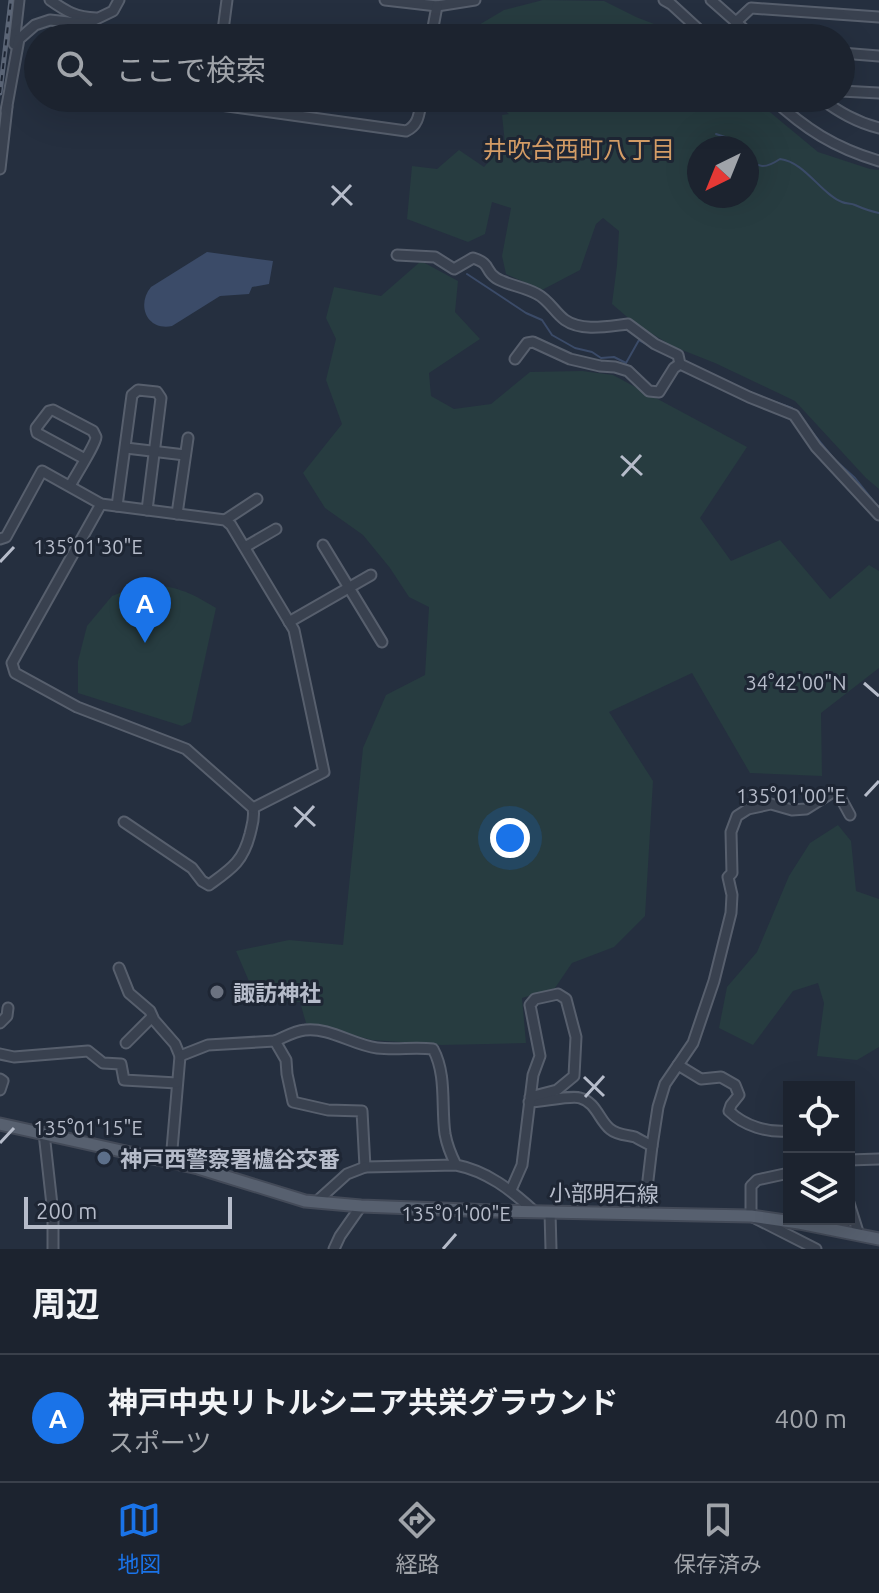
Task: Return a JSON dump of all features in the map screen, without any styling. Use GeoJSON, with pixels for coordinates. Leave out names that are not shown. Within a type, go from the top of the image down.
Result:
{"type":"FeatureCollection","features":[{"type":"Feature","properties":{"kind":"main road","name":"小部明石線"},"geometry":{"type":"LineString","coordinates":[[0,1124],[171,1161],[316,1202],[361,1206],[751,1216],[879,1239]]}},
{"type":"Feature","properties":{"kind":"street"},"geometry":{"type":"LineString","coordinates":[[0,169],[19,0]]}},
{"type":"Feature","properties":{"kind":"street"},"geometry":{"type":"LineString","coordinates":[[50,0],[68,12],[99,19]]}},
{"type":"Feature","properties":{"kind":"street"},"geometry":{"type":"LineString","coordinates":[[38,24],[50,20],[86,24],[113,11],[119,0]]}},
{"type":"Feature","properties":{"kind":"street"},"geometry":{"type":"LineString","coordinates":[[224,24],[227,0]]}},
{"type":"Feature","properties":{"kind":"street"},"geometry":{"type":"LineString","coordinates":[[385,0],[437,6],[475,0]]}},
{"type":"Feature","properties":{"kind":"street"},"geometry":{"type":"LineString","coordinates":[[711,0],[738,24]]}},
{"type":"Feature","properties":{"kind":"street"},"geometry":{"type":"LineString","coordinates":[[670,1],[694,24]]}},
{"type":"Feature","properties":{"kind":"street"},"geometry":{"type":"LineString","coordinates":[[434,24],[437,6]]}},
{"type":"Feature","properties":{"kind":"street"},"geometry":{"type":"LineString","coordinates":[[736,22],[751,8],[879,17]]}},
{"type":"Feature","properties":{"kind":"street"},"geometry":{"type":"LineString","coordinates":[[6,111],[19,39],[24,35]]}},
{"type":"Feature","properties":{"kind":"street"},"geometry":{"type":"LineString","coordinates":[[855,54],[879,56]]}},
{"type":"Feature","properties":{"kind":"street"},"geometry":{"type":"LineString","coordinates":[[855,92],[879,93]]}},
{"type":"Feature","properties":{"kind":"street"},"geometry":{"type":"LineString","coordinates":[[270,112],[406,131],[418,122],[420,112]]}},
{"type":"Feature","properties":{"kind":"street"},"geometry":{"type":"LineString","coordinates":[[787,112],[825,140],[879,161]]}},
{"type":"Feature","properties":{"kind":"street"},"geometry":{"type":"LineString","coordinates":[[847,112],[863,124],[879,128]]}},
{"type":"Feature","properties":{"kind":"street"},"geometry":{"type":"LineString","coordinates":[[397,255],[435,257],[454,269],[473,258],[484,262],[494,277],[542,296],[566,322],[600,327],[628,324],[680,361],[749,397],[794,415],[816,447],[879,515]]}},
{"type":"Feature","properties":{"kind":"street"},"geometry":{"type":"LineString","coordinates":[[515,359],[527,343],[533,342],[570,359],[628,371],[649,391],[659,392],[680,361]]}},
{"type":"Feature","properties":{"kind":"street"},"geometry":{"type":"LineString","coordinates":[[117,506],[132,395],[138,390],[157,392],[161,398],[147,510]]}},
{"type":"Feature","properties":{"kind":"street"},"geometry":{"type":"LineString","coordinates":[[70,486],[96,440],[93,431],[53,410],[49,411],[36,428],[37,433],[85,459]]}},
{"type":"Feature","properties":{"kind":"street"},"geometry":{"type":"LineString","coordinates":[[177,514],[188,438]]}},
{"type":"Feature","properties":{"kind":"street"},"geometry":{"type":"LineString","coordinates":[[126,448],[185,455]]}},
{"type":"Feature","properties":{"kind":"street"},"geometry":{"type":"LineString","coordinates":[[0,539],[6,537],[42,471],[101,504],[225,520],[231,525],[294,630],[324,772],[253,808]]}},
{"type":"Feature","properties":{"kind":"street"},"geometry":{"type":"LineString","coordinates":[[225,520],[257,499]]}},
{"type":"Feature","properties":{"kind":"street"},"geometry":{"type":"LineString","coordinates":[[101,504],[12,663],[15,673],[77,707],[186,749],[253,808],[255,816],[246,852],[230,870],[209,885],[192,868],[124,822]]}},
{"type":"Feature","properties":{"kind":"street"},"geometry":{"type":"LineString","coordinates":[[245,547],[276,529]]}},
{"type":"Feature","properties":{"kind":"street"},"geometry":{"type":"LineString","coordinates":[[323,545],[382,642]]}},
{"type":"Feature","properties":{"kind":"street"},"geometry":{"type":"LineString","coordinates":[[289,622],[371,575]]}},
{"type":"Feature","properties":{"kind":"street"},"geometry":{"type":"LineString","coordinates":[[644,1214],[658,1107],[665,1084],[693,1043],[728,928],[732,895],[728,877],[732,873],[731,832],[737,816],[748,809],[771,804],[792,810],[806,809],[833,792],[838,793],[850,815]]}},
{"type":"Feature","properties":{"kind":"street"},"geometry":{"type":"LineString","coordinates":[[119,968],[129,993],[150,1011],[175,1044],[180,1056],[171,1161]]}},
{"type":"Feature","properties":{"kind":"street"},"geometry":{"type":"LineString","coordinates":[[511,1190],[522,1165],[529,1100],[533,1075],[540,1056],[530,1005],[535,999],[558,994],[566,999],[576,1037],[574,1076],[557,1090],[529,1100]]}},
{"type":"Feature","properties":{"kind":"street"},"geometry":{"type":"LineString","coordinates":[[0,1023],[7,1016],[8,1008]]}},
{"type":"Feature","properties":{"kind":"street"},"geometry":{"type":"LineString","coordinates":[[126,1043],[152,1017]]}},
{"type":"Feature","properties":{"kind":"street"},"geometry":{"type":"LineString","coordinates":[[180,1056],[208,1045],[275,1041],[308,1029],[380,1049],[433,1049],[439,1059],[442,1080],[445,1134],[456,1165]]}},
{"type":"Feature","properties":{"kind":"street"},"geometry":{"type":"LineString","coordinates":[[275,1041],[286,1060],[293,1102],[328,1110],[362,1111],[365,1167]]}},
{"type":"Feature","properties":{"kind":"street"},"geometry":{"type":"LineString","coordinates":[[0,1054],[14,1057],[88,1051],[103,1063],[121,1064],[124,1080],[177,1083]]}},
{"type":"Feature","properties":{"kind":"street"},"geometry":{"type":"LineString","coordinates":[[678,1065],[701,1079],[721,1077],[735,1085],[739,1095],[729,1111],[738,1120],[774,1132],[783,1131]]}},
{"type":"Feature","properties":{"kind":"street"},"geometry":{"type":"LineString","coordinates":[[0,1079],[3,1081],[0,1090]]}},
{"type":"Feature","properties":{"kind":"street"},"geometry":{"type":"LineString","coordinates":[[529,1100],[559,1100],[576,1096],[588,1101],[609,1129],[652,1146]]}},
{"type":"Feature","properties":{"kind":"street"},"geometry":{"type":"LineString","coordinates":[[44,1133],[53,1214],[53,1249]]}},
{"type":"Feature","properties":{"kind":"street"},"geometry":{"type":"LineString","coordinates":[[855,1160],[879,1159]]}},
{"type":"Feature","properties":{"kind":"street"},"geometry":{"type":"LineString","coordinates":[[316,1202],[347,1174],[365,1167],[456,1165],[484,1174],[511,1190],[534,1211]]}},
{"type":"Feature","properties":{"kind":"street"},"geometry":{"type":"LineString","coordinates":[[783,1174],[757,1180],[751,1186],[751,1216],[816,1249]]}},
{"type":"Feature","properties":{"kind":"street"},"geometry":{"type":"LineString","coordinates":[[334,1249],[361,1206]]}},
{"type":"Feature","properties":{"kind":"street"},"geometry":{"type":"LineString","coordinates":[[550,1212],[551,1249]]}},
{"type":"Feature","properties":{"kind":"street"},"geometry":{"type":"LineString","coordinates":[[855,1222],[859,1235]]}},
{"type":"Feature","properties":{"kind":"green space"},"geometry":{"type":"Polygon","coordinates":[[[543,0],[604,1],[654,24],[480,24],[504,10],[543,0]]]}},
{"type":"Feature","properties":{"kind":"green space"},"geometry":{"type":"Polygon","coordinates":[[[507,112],[770,112],[818,152],[879,170],[879,489],[795,401],[672,346],[633,322],[612,304],[619,231],[603,218],[596,224],[580,270],[542,290],[506,274],[502,256],[511,208],[492,202],[485,234],[468,242],[407,219],[412,166],[437,169],[459,150],[484,167],[505,144],[502,115],[509,114],[507,112]]]}},
{"type":"Feature","properties":{"kind":"green space"},"geometry":{"type":"Polygon","coordinates":[[[421,261],[458,281],[455,312],[480,339],[429,373],[431,396],[454,409],[491,404],[530,372],[582,371],[613,375],[747,447],[700,518],[731,561],[780,540],[830,599],[869,565],[879,571],[879,668],[821,713],[822,776],[750,773],[692,673],[609,712],[653,781],[645,916],[614,947],[572,963],[555,988],[522,998],[526,1043],[441,1045],[372,1040],[306,1023],[300,1002],[257,1000],[236,951],[289,940],[343,945],[363,748],[386,695],[425,675],[429,607],[409,597],[363,535],[325,508],[303,473],[342,424],[326,380],[336,339],[326,318],[334,287],[381,296],[421,261]]]}},
{"type":"Feature","properties":{"kind":"green space"},"geometry":{"type":"Polygon","coordinates":[[[143,584],[181,590],[216,608],[191,722],[182,726],[78,693],[78,661],[87,626],[112,596],[143,584]]]}},
{"type":"Feature","properties":{"kind":"green space"},"geometry":{"type":"Polygon","coordinates":[[[838,825],[851,841],[856,891],[879,899],[879,1047],[857,1060],[817,1056],[824,1003],[818,983],[793,991],[753,1045],[719,1028],[727,987],[757,952],[789,876],[810,843],[838,825]]]}},
{"type":"Feature","properties":{"kind":"water"},"geometry":{"type":"Polygon","coordinates":[[[207,252],[273,261],[269,284],[252,287],[249,294],[220,296],[172,326],[156,325],[150,321],[144,301],[151,287],[207,252]]]}},
{"type":"Feature","properties":{"kind":"waterway"},"geometry":{"type":"LineString","coordinates":[[716,134],[722,136]]}},
{"type":"Feature","properties":{"kind":"waterway"},"geometry":{"type":"LineString","coordinates":[[759,165],[770,165],[780,159],[789,161],[834,198],[879,213]]}},
{"type":"Feature","properties":{"kind":"waterway"},"geometry":{"type":"LineString","coordinates":[[467,274],[542,320],[552,335],[575,348],[626,363],[639,340],[661,352]]}},
{"type":"Feature","properties":{"kind":"waterway"},"geometry":{"type":"LineString","coordinates":[[682,360],[756,395]]}},
{"type":"Feature","properties":{"kind":"waterway"},"geometry":{"type":"LineString","coordinates":[[761,397],[792,408],[795,412]]}},
{"type":"Feature","properties":{"kind":"waterway"},"geometry":{"type":"LineString","coordinates":[[802,420],[879,508]]}},
{"type":"Feature","properties":{"kind":"railway"},"geometry":{"type":"LineString","coordinates":[[0,93],[11,0]]}},
{"type":"Feature","properties":{"kind":"place","name":"神戸中央リトルシニア共栄グラウンド"},"geometry":{"type":"Point","coordinates":[145,643]}},
{"type":"Feature","properties":{"kind":"place","name":"諏訪神社"},"geometry":{"type":"Point","coordinates":[217,992]}},
{"type":"Feature","properties":{"kind":"place","name":"神戸西警察署櫨谷交番"},"geometry":{"type":"Point","coordinates":[104,1158]}},
{"type":"Feature","properties":{"kind":"district","name":"井吹台西町八丁目"},"geometry":{"type":"Point","coordinates":[579,149]}}]}
